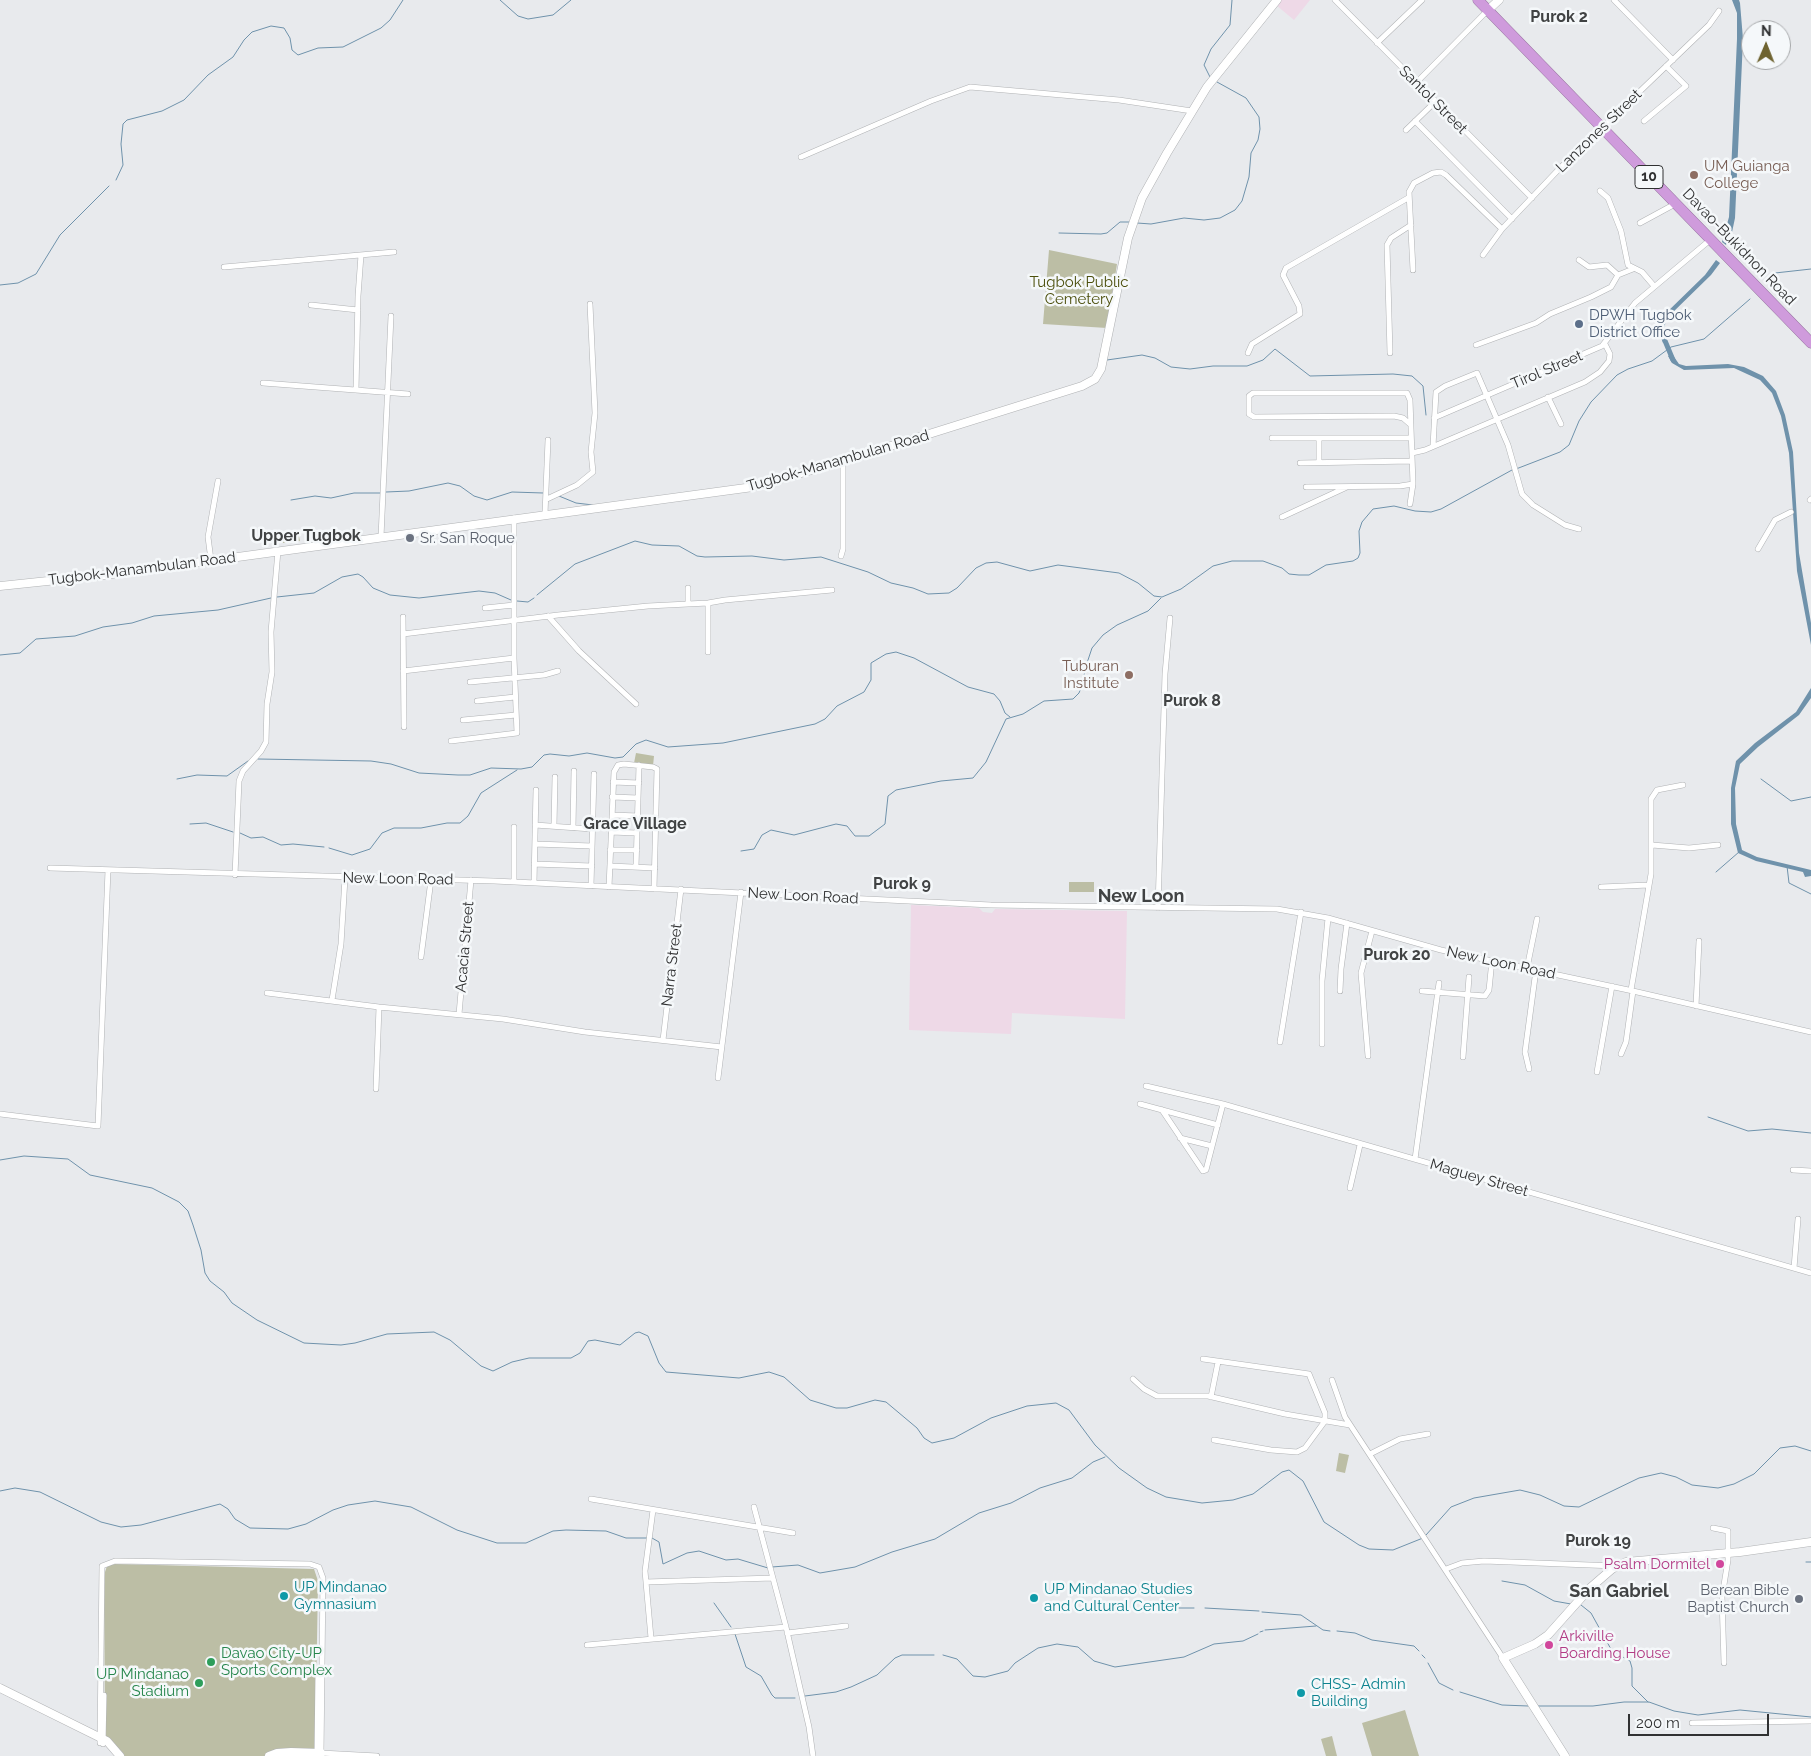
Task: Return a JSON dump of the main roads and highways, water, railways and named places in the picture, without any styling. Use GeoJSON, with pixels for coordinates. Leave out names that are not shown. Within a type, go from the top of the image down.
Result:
{"type":"FeatureCollection","features":[{"type":"Feature","properties":{"kind":"highway","name":"Davao-Bukidnon Road"},"geometry":{"type":"LineString","coordinates":[[1478,0],[1811,343]]}},
{"type":"Feature","properties":{"kind":"water"},"geometry":{"type":"Polygon","coordinates":[[[1732,0],[1739,0],[1740,3],[1742,70],[1735,218],[1731,237],[1726,245],[1722,242],[1729,217],[1737,13],[1732,0]]]}},
{"type":"Feature","properties":{"kind":"water"},"geometry":{"type":"Polygon","coordinates":[[[1716,260],[1720,263],[1711,275],[1667,318],[1664,328],[1666,341],[1663,343],[1659,328],[1663,316],[1705,275],[1716,260]]]}},
{"type":"Feature","properties":{"kind":"water"},"geometry":{"type":"Polygon","coordinates":[[[1672,354],[1679,364],[1686,366],[1728,364],[1744,367],[1763,376],[1776,391],[1785,415],[1793,452],[1799,553],[1811,623],[1811,645],[1797,571],[1789,453],[1781,416],[1772,393],[1760,380],[1734,368],[1684,370],[1672,363],[1668,356],[1672,354]]]}},
{"type":"Feature","properties":{"kind":"water"},"geometry":{"type":"Polygon","coordinates":[[[1811,688],[1811,698],[1799,715],[1758,747],[1740,764],[1735,788],[1736,824],[1742,850],[1757,857],[1811,870],[1811,876],[1805,877],[1803,872],[1756,861],[1738,853],[1731,824],[1731,788],[1736,761],[1755,743],[1796,712],[1811,688]]]}},
{"type":"Feature","properties":{"kind":"waterway"},"geometry":{"type":"LineString","coordinates":[[116,180],[123,165],[121,144],[123,124],[127,120],[162,111],[184,100],[208,75],[233,57],[244,40],[252,32],[271,26],[284,28],[290,38],[292,50],[298,55],[318,48],[343,47],[381,28],[390,20],[403,0]]}},
{"type":"Feature","properties":{"kind":"waterway"},"geometry":{"type":"LineString","coordinates":[[500,0],[518,16],[528,19],[553,15],[571,0]]}},
{"type":"Feature","properties":{"kind":"waterway"},"geometry":{"type":"LineString","coordinates":[[1210,77],[1204,65],[1211,49],[1230,25],[1232,0]]}},
{"type":"Feature","properties":{"kind":"waterway"},"geometry":{"type":"LineString","coordinates":[[1137,223],[1151,224],[1184,218],[1204,220],[1220,218],[1235,210],[1242,201],[1249,177],[1251,153],[1258,140],[1260,129],[1259,117],[1246,98],[1217,82]]}},
{"type":"Feature","properties":{"kind":"waterway"},"geometry":{"type":"LineString","coordinates":[[0,285],[18,283],[36,274],[60,235],[109,186]]}},
{"type":"Feature","properties":{"kind":"waterway"},"geometry":{"type":"LineString","coordinates":[[1059,233],[1101,234],[1107,233],[1120,222],[1130,222]]}},
{"type":"Feature","properties":{"kind":"waterway"},"geometry":{"type":"LineString","coordinates":[[1767,279],[1775,273],[1811,269]]}},
{"type":"Feature","properties":{"kind":"waterway"},"geometry":{"type":"LineString","coordinates":[[1516,469],[1560,452],[1569,445],[1579,421],[1591,402],[1617,375],[1652,361],[1671,347],[1704,339],[1750,299]]}},
{"type":"Feature","properties":{"kind":"waterway"},"geometry":{"type":"LineString","coordinates":[[1663,336],[1673,360]]}},
{"type":"Feature","properties":{"kind":"waterway"},"geometry":{"type":"LineString","coordinates":[[1107,360],[1142,355],[1155,358],[1171,367],[1190,369],[1213,366],[1247,366],[1263,360],[1275,349],[1310,376],[1393,374],[1412,376],[1423,386],[1426,415]]}},
{"type":"Feature","properties":{"kind":"waterway"},"geometry":{"type":"LineString","coordinates":[[537,595],[575,564],[635,541],[652,545],[679,546],[697,556],[705,557],[752,556],[784,560],[821,557],[868,572],[891,583],[928,594],[949,593],[957,588],[976,568],[986,563],[997,562],[1030,571],[1058,565],[1119,573],[1138,583],[1154,596],[1162,597],[1181,589],[1213,566],[1232,561],[1263,561],[1282,568],[1289,574],[1299,575],[1309,575],[1326,565],[1353,561],[1358,558],[1360,553],[1359,531],[1362,522],[1373,509],[1394,506],[1415,511],[1431,512],[1441,509],[1512,470]]}},
{"type":"Feature","properties":{"kind":"waterway"},"geometry":{"type":"LineString","coordinates":[[386,492],[409,491],[448,483],[460,486],[474,496],[487,500],[512,492],[543,493]]}},
{"type":"Feature","properties":{"kind":"waterway"},"geometry":{"type":"LineString","coordinates":[[291,500],[315,496],[331,498],[354,493],[382,493]]}},
{"type":"Feature","properties":{"kind":"waterway"},"geometry":{"type":"LineString","coordinates":[[559,496],[576,503],[593,505]]}},
{"type":"Feature","properties":{"kind":"waterway"},"geometry":{"type":"LineString","coordinates":[[277,597],[314,593],[342,577],[358,574],[373,588],[390,595],[419,598],[479,591],[495,593],[511,600]]}},
{"type":"Feature","properties":{"kind":"waterway"},"geometry":{"type":"LineString","coordinates":[[0,655],[20,653],[36,639],[75,636],[103,627],[132,623],[154,616],[218,610],[271,598]]}},
{"type":"Feature","properties":{"kind":"waterway"},"geometry":{"type":"LineString","coordinates":[[517,601],[528,602],[534,598]]}},
{"type":"Feature","properties":{"kind":"waterway"},"geometry":{"type":"LineString","coordinates":[[741,851],[754,849],[762,835],[771,830],[794,835],[836,824],[847,826],[855,836],[869,836],[885,824],[888,796],[896,790],[941,781],[973,778],[986,762],[1006,719],[1023,714],[1044,701],[1073,699],[1079,693],[1083,683],[1085,669],[1092,648],[1103,635],[1117,625],[1148,611],[1161,598]]}},
{"type":"Feature","properties":{"kind":"waterway"},"geometry":{"type":"LineString","coordinates":[[258,759],[371,761],[391,764],[419,773],[470,775],[491,768],[521,769],[532,767],[544,755],[550,754],[569,756],[587,753],[615,758],[623,757],[636,744],[646,740],[668,747],[723,743],[815,724],[825,719],[837,706],[864,692],[871,680],[871,663],[886,654],[896,652],[914,658],[968,687],[994,694],[1000,701],[1005,713],[1010,717]]}},
{"type":"Feature","properties":{"kind":"waterway"},"geometry":{"type":"LineString","coordinates":[[177,779],[197,775],[227,776],[248,761]]}},
{"type":"Feature","properties":{"kind":"waterway"},"geometry":{"type":"LineString","coordinates":[[329,848],[352,855],[370,849],[382,833],[394,828],[421,828],[447,823],[460,823],[468,816],[481,793],[517,770]]}},
{"type":"Feature","properties":{"kind":"waterway"},"geometry":{"type":"LineString","coordinates":[[1761,779],[1791,801],[1811,797]]}},
{"type":"Feature","properties":{"kind":"waterway"},"geometry":{"type":"LineString","coordinates":[[190,824],[206,823],[233,832]]}},
{"type":"Feature","properties":{"kind":"waterway"},"geometry":{"type":"LineString","coordinates":[[240,833],[251,838],[263,837],[281,845],[293,844],[324,847]]}},
{"type":"Feature","properties":{"kind":"waterway"},"geometry":{"type":"LineString","coordinates":[[1716,872],[1739,852]]}},
{"type":"Feature","properties":{"kind":"waterway"},"geometry":{"type":"LineString","coordinates":[[1787,866],[1789,883],[1811,894]]}},
{"type":"Feature","properties":{"kind":"waterway"},"geometry":{"type":"LineString","coordinates":[[1708,1117],[1748,1131],[1772,1129],[1811,1133]]}},
{"type":"Feature","properties":{"kind":"waterway"},"geometry":{"type":"LineString","coordinates":[[0,1160],[24,1156],[68,1159],[90,1175],[152,1188],[179,1202],[188,1211],[201,1250],[205,1273],[210,1281],[224,1292],[232,1303],[257,1320],[304,1343],[341,1345],[387,1334],[434,1332],[450,1340],[481,1366],[493,1371],[512,1362],[529,1358],[571,1358],[580,1353],[588,1341],[595,1340],[620,1345],[639,1332],[648,1336],[659,1363],[666,1372],[739,1378],[769,1372],[784,1377],[810,1400],[836,1408],[847,1408],[875,1400],[886,1402],[917,1428],[924,1438],[932,1443],[954,1438],[991,1418],[1027,1406],[1056,1403],[1069,1410],[1095,1445],[1119,1468],[1147,1488],[1166,1497],[1202,1503],[1233,1500],[1253,1494],[1282,1472],[1289,1470],[1303,1481],[1324,1522],[1359,1545],[1369,1549],[1393,1550],[1423,1538]]}},
{"type":"Feature","properties":{"kind":"waterway"},"geometry":{"type":"LineString","coordinates":[[1426,1535],[1451,1507],[1474,1498],[1520,1490],[1540,1495],[1564,1506],[1579,1507],[1639,1478],[1661,1473],[1676,1477],[1692,1485],[1718,1488],[1734,1484],[1754,1474],[1780,1448],[1795,1446],[1811,1451]]}},
{"type":"Feature","properties":{"kind":"waterway"},"geometry":{"type":"LineString","coordinates":[[772,1567],[798,1565],[820,1573],[855,1567],[892,1552],[935,1539],[979,1513],[1011,1503],[1040,1488],[1072,1478],[1093,1462],[1105,1457]]}},
{"type":"Feature","properties":{"kind":"waterway"},"geometry":{"type":"LineString","coordinates":[[0,1491],[15,1488],[40,1492],[101,1522],[121,1527],[141,1525],[220,1504],[228,1509],[235,1519],[250,1528],[288,1529],[306,1524],[333,1510],[348,1505],[375,1501],[411,1507],[457,1530],[497,1543],[526,1543],[553,1531],[566,1530],[606,1531],[626,1538],[647,1538]]}},
{"type":"Feature","properties":{"kind":"waterway"},"geometry":{"type":"LineString","coordinates":[[652,1538],[659,1542],[663,1564],[687,1553],[699,1551],[726,1560],[738,1559],[768,1568]]}},
{"type":"Feature","properties":{"kind":"waterway"},"geometry":{"type":"LineString","coordinates":[[1806,1562],[1811,1562]]}},
{"type":"Feature","properties":{"kind":"waterway"},"geometry":{"type":"LineString","coordinates":[[1502,1581],[1525,1585],[1554,1601],[1571,1604]]}},
{"type":"Feature","properties":{"kind":"waterway"},"geometry":{"type":"LineString","coordinates":[[714,1603],[731,1627]]}},
{"type":"Feature","properties":{"kind":"waterway"},"geometry":{"type":"LineString","coordinates":[[1581,1605],[1591,1613],[1612,1651],[1630,1661],[1632,1686],[1648,1702]]}},
{"type":"Feature","properties":{"kind":"waterway"},"geometry":{"type":"LineString","coordinates":[[1161,1608],[1169,1608]]}},
{"type":"Feature","properties":{"kind":"waterway"},"geometry":{"type":"LineString","coordinates":[[1177,1608],[1194,1608]]}},
{"type":"Feature","properties":{"kind":"waterway"},"geometry":{"type":"LineString","coordinates":[[1205,1608],[1259,1611]]}},
{"type":"Feature","properties":{"kind":"waterway"},"geometry":{"type":"LineString","coordinates":[[1262,1612],[1301,1615],[1323,1630],[1330,1631]]}},
{"type":"Feature","properties":{"kind":"waterway"},"geometry":{"type":"LineString","coordinates":[[1265,1630],[1316,1626]]}},
{"type":"Feature","properties":{"kind":"waterway"},"geometry":{"type":"LineString","coordinates":[[1337,1631],[1355,1633],[1372,1640],[1414,1646],[1419,1651]]}},
{"type":"Feature","properties":{"kind":"waterway"},"geometry":{"type":"LineString","coordinates":[[735,1634],[746,1667],[761,1676],[772,1695],[775,1698],[795,1698]]}},
{"type":"Feature","properties":{"kind":"waterway"},"geometry":{"type":"LineString","coordinates":[[943,1655],[957,1659],[973,1676],[985,1677],[1008,1671],[1015,1663],[1038,1648],[1057,1644],[1078,1647],[1094,1661],[1115,1667],[1184,1657],[1214,1644],[1243,1641],[1258,1634]]}},
{"type":"Feature","properties":{"kind":"waterway"},"geometry":{"type":"LineString","coordinates":[[805,1696],[836,1692],[851,1687],[877,1675],[895,1658],[902,1655],[934,1655]]}},
{"type":"Feature","properties":{"kind":"waterway"},"geometry":{"type":"LineString","coordinates":[[1422,1655],[1425,1658]]}},
{"type":"Feature","properties":{"kind":"waterway"},"geometry":{"type":"LineString","coordinates":[[1428,1663],[1439,1683],[1453,1690]]}},
{"type":"Feature","properties":{"kind":"waterway"},"geometry":{"type":"LineString","coordinates":[[1460,1692],[1502,1705],[1528,1706]]}},
{"type":"Feature","properties":{"kind":"waterway"},"geometry":{"type":"LineString","coordinates":[[1538,1706],[1593,1706],[1624,1702],[1649,1702],[1674,1711],[1698,1715],[1740,1710],[1811,1717]]}},
{"type":"Feature","properties":{"kind":"place","name":"UM Guianga College"},"geometry":{"type":"Point","coordinates":[1694,175]}},
{"type":"Feature","properties":{"kind":"place","name":"DPWH Tugbok District Office"},"geometry":{"type":"Point","coordinates":[1579,324]}},
{"type":"Feature","properties":{"kind":"place","name":"Sr. San Roque"},"geometry":{"type":"Point","coordinates":[410,538]}},
{"type":"Feature","properties":{"kind":"place","name":"Tuburan Institute"},"geometry":{"type":"Point","coordinates":[1129,675]}},
{"type":"Feature","properties":{"kind":"place","name":"Psalm Dormitel"},"geometry":{"type":"Point","coordinates":[1720,1564]}},
{"type":"Feature","properties":{"kind":"place","name":"UP Mindanao Gymnasium"},"geometry":{"type":"Point","coordinates":[284,1596]}},
{"type":"Feature","properties":{"kind":"place","name":"UP Mindanao Studies and Cultural Center"},"geometry":{"type":"Point","coordinates":[1034,1598]}},
{"type":"Feature","properties":{"kind":"place","name":"Berean Bible Baptist Church"},"geometry":{"type":"Point","coordinates":[1799,1599]}},
{"type":"Feature","properties":{"kind":"place","name":"Arkiville Boarding House"},"geometry":{"type":"Point","coordinates":[1549,1645]}},
{"type":"Feature","properties":{"kind":"place","name":"Davao City-UP Sports Complex"},"geometry":{"type":"Point","coordinates":[211,1662]}},
{"type":"Feature","properties":{"kind":"place","name":"UP Mindanao Stadium"},"geometry":{"type":"Point","coordinates":[199,1683]}},
{"type":"Feature","properties":{"kind":"place","name":"CHSS- Admin Building"},"geometry":{"type":"Point","coordinates":[1301,1693]}},
{"type":"Feature","properties":{"kind":"district","name":"Purok 2"},"geometry":{"type":"Point","coordinates":[1559,17]}},
{"type":"Feature","properties":{"kind":"district","name":"Upper Tugbok"},"geometry":{"type":"Point","coordinates":[306,536]}},
{"type":"Feature","properties":{"kind":"district","name":"Purok 8"},"geometry":{"type":"Point","coordinates":[1192,701]}},
{"type":"Feature","properties":{"kind":"district","name":"Grace Village"},"geometry":{"type":"Point","coordinates":[635,824]}},
{"type":"Feature","properties":{"kind":"district","name":"Purok 9"},"geometry":{"type":"Point","coordinates":[902,884]}},
{"type":"Feature","properties":{"kind":"district","name":"New Loon"},"geometry":{"type":"Point","coordinates":[1141,897]}},
{"type":"Feature","properties":{"kind":"district","name":"Purok 20"},"geometry":{"type":"Point","coordinates":[1397,955]}},
{"type":"Feature","properties":{"kind":"district","name":"Purok 19"},"geometry":{"type":"Point","coordinates":[1598,1541]}},
{"type":"Feature","properties":{"kind":"district","name":"San Gabriel"},"geometry":{"type":"Point","coordinates":[1619,1592]}},
{"type":"Feature","properties":{"kind":"park label","name":"Tugbok Public Cemetery"},"geometry":{"type":"Point","coordinates":[1079,290]}}]}
